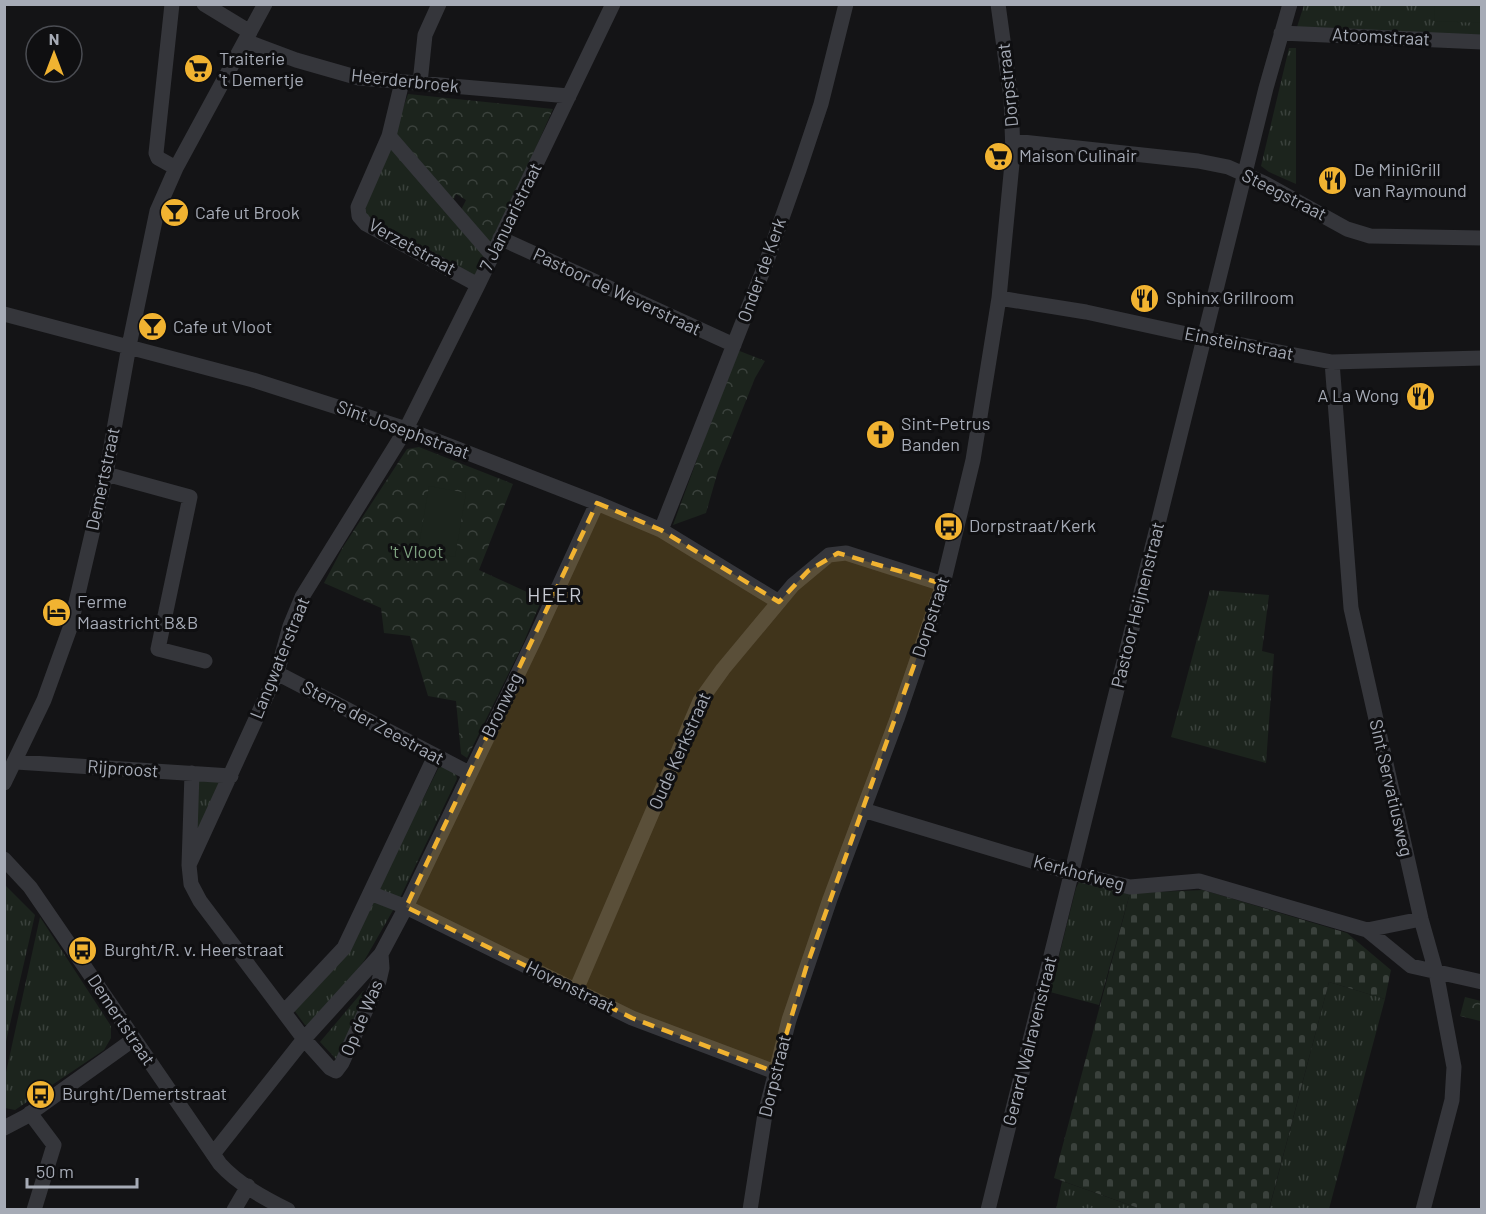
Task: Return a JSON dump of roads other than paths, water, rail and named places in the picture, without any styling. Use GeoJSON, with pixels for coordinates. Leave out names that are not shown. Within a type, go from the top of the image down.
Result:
{"type":"FeatureCollection","features":[{"type":"Feature","properties":{"kind":"street"},"geometry":{"type":"LineString","coordinates":[[172,4],[156,153],[158,158],[176,168]]}},
{"type":"Feature","properties":{"kind":"street","name":"Heerderbroek"},"geometry":{"type":"LineString","coordinates":[[204,4],[263,49],[345,75],[569,96]]}},
{"type":"Feature","properties":{"kind":"street","name":"Demertstraat"},"geometry":{"type":"LineString","coordinates":[[4,783],[44,700],[70,628],[106,474],[129,346],[157,212],[176,168],[265,4]]}},
{"type":"Feature","properties":{"kind":"street"},"geometry":{"type":"LineString","coordinates":[[420,83],[425,35],[439,4]]}},
{"type":"Feature","properties":{"kind":"street","name":"7 Januaristraat"},"geometry":{"type":"LineString","coordinates":[[406,429],[613,4]]}},
{"type":"Feature","properties":{"kind":"street","name":"Onder de Kerk"},"geometry":{"type":"LineString","coordinates":[[661,530],[769,253],[821,104],[846,4]]}},
{"type":"Feature","properties":{"kind":"street","name":"Dorpstraat"},"geometry":{"type":"LineString","coordinates":[[750,1209],[763,1124],[775,1072],[806,968],[897,719],[943,584],[973,460],[999,298],[1013,141],[1011,98],[998,4]]}},
{"type":"Feature","properties":{"kind":"street","name":"Pastoor Heijnenstraat"},"geometry":{"type":"LineString","coordinates":[[1072,873],[1245,174],[1290,4]]}},
{"type":"Feature","properties":{"kind":"street","name":"Atoomstraat"},"geometry":{"type":"LineString","coordinates":[[1281,33],[1482,42]]}},
{"type":"Feature","properties":{"kind":"street","name":"Verzetstraat"},"geometry":{"type":"LineString","coordinates":[[402,82],[389,136],[358,207],[359,216],[366,224],[478,285]]}},
{"type":"Feature","properties":{"kind":"street"},"geometry":{"type":"LineString","coordinates":[[389,136],[492,255]]}},
{"type":"Feature","properties":{"kind":"street","name":"Steegstraat"},"geometry":{"type":"LineString","coordinates":[[1013,141],[1198,161],[1228,168],[1245,174],[1347,228],[1370,236],[1482,238]]}},
{"type":"Feature","properties":{"kind":"street","name":"Pastoor de Weverstraat"},"geometry":{"type":"LineString","coordinates":[[500,238],[734,345]]}},
{"type":"Feature","properties":{"kind":"street","name":"Einsteinstraat"},"geometry":{"type":"LineString","coordinates":[[999,298],[1086,312],[1204,338],[1332,362],[1482,358]]}},
{"type":"Feature","properties":{"kind":"street","name":"Sint Josephstraat"},"geometry":{"type":"LineString","coordinates":[[4,314],[297,392],[406,429],[661,530],[779,602]]}},
{"type":"Feature","properties":{"kind":"street","name":"Sint Servatiusweg"},"geometry":{"type":"LineString","coordinates":[[1332,362],[1351,608],[1453,1054],[1452,1100],[1423,1209]]}},
{"type":"Feature","properties":{"kind":"street","name":"Langwaterstraat"},"geometry":{"type":"LineString","coordinates":[[189,865],[278,673],[290,626],[302,597],[406,429]]}},
{"type":"Feature","properties":{"kind":"street"},"geometry":{"type":"LineString","coordinates":[[106,474],[190,497],[158,649],[205,661]]}},
{"type":"Feature","properties":{"kind":"street","name":"Bronweg"},"geometry":{"type":"LineString","coordinates":[[406,907],[541,626],[597,503]]}},
{"type":"Feature","properties":{"kind":"street","name":"Oude Kerkstraat"},"geometry":{"type":"LineString","coordinates":[[576,990],[700,701],[779,602],[808,571],[834,553],[846,553],[943,584]]}},
{"type":"Feature","properties":{"kind":"street","name":"Sterre der Zeestraat"},"geometry":{"type":"LineString","coordinates":[[278,673],[469,773]]}},
{"type":"Feature","properties":{"kind":"street"},"geometry":{"type":"LineString","coordinates":[[284,1012],[344,948],[435,756]]}},
{"type":"Feature","properties":{"kind":"street","name":"Rijproost"},"geometry":{"type":"LineString","coordinates":[[16,762],[231,776]]}},
{"type":"Feature","properties":{"kind":"street"},"geometry":{"type":"LineString","coordinates":[[192,773],[189,865],[191,884],[200,901],[304,1039]]}},
{"type":"Feature","properties":{"kind":"street","name":"Kerkhofweg"},"geometry":{"type":"LineString","coordinates":[[863,810],[1072,873],[1130,887],[1199,881],[1367,930],[1411,966],[1482,982]]}},
{"type":"Feature","properties":{"kind":"street","name":"Demertstraat"},"geometry":{"type":"LineString","coordinates":[[4,859],[30,887],[228,1173],[288,1209]]}},
{"type":"Feature","properties":{"kind":"street","name":"Gerard Walravenstraat"},"geometry":{"type":"LineString","coordinates":[[988,1209],[1072,873]]}},
{"type":"Feature","properties":{"kind":"street","name":"Hovenstraat"},"geometry":{"type":"LineString","coordinates":[[370,892],[406,907],[666,1032],[775,1072]]}},
{"type":"Feature","properties":{"kind":"street","name":"Op de Was"},"geometry":{"type":"LineString","coordinates":[[213,1154],[304,1039],[381,954],[406,907]]}},
{"type":"Feature","properties":{"kind":"street","name":"Kerkhofweg"},"geometry":{"type":"LineString","coordinates":[[1367,930],[1421,919]]}},
{"type":"Feature","properties":{"kind":"street","name":"Op de Was"},"geometry":{"type":"LineString","coordinates":[[304,1039],[330,1068],[336,1071],[342,1064],[379,981],[382,968],[381,954]]}},
{"type":"Feature","properties":{"kind":"street"},"geometry":{"type":"LineString","coordinates":[[4,1128],[30,1113],[134,1039]]}},
{"type":"Feature","properties":{"kind":"street"},"geometry":{"type":"LineString","coordinates":[[30,1113],[54,1145],[34,1209]]}},
{"type":"Feature","properties":{"kind":"street"},"geometry":{"type":"LineString","coordinates":[[234,1209],[243,1183]]}},
{"type":"Feature","properties":{"kind":"place","name":"Traiterie 't Demertje"},"geometry":{"type":"Point","coordinates":[198,69]}},
{"type":"Feature","properties":{"kind":"place","name":"Maison Culinair"},"geometry":{"type":"Point","coordinates":[998,156]}},
{"type":"Feature","properties":{"kind":"place","name":"De MiniGrill van Raymound"},"geometry":{"type":"Point","coordinates":[1333,180]}},
{"type":"Feature","properties":{"kind":"place","name":"Cafe ut Brook"},"geometry":{"type":"Point","coordinates":[174,213]}},
{"type":"Feature","properties":{"kind":"place","name":"Sphinx Grillroom"},"geometry":{"type":"Point","coordinates":[1145,298]}},
{"type":"Feature","properties":{"kind":"place","name":"Cafe ut Vloot"},"geometry":{"type":"Point","coordinates":[152,327]}},
{"type":"Feature","properties":{"kind":"place","name":"A La Wong"},"geometry":{"type":"Point","coordinates":[1420,396]}},
{"type":"Feature","properties":{"kind":"place","name":"Sint-Petrus Banden"},"geometry":{"type":"Point","coordinates":[880,434]}},
{"type":"Feature","properties":{"kind":"place","name":"Dorpstraat/Kerk"},"geometry":{"type":"Point","coordinates":[948,526]}},
{"type":"Feature","properties":{"kind":"place","name":"Ferme Maastricht B&B"},"geometry":{"type":"Point","coordinates":[56,612]}},
{"type":"Feature","properties":{"kind":"place","name":"Burght/R. v. Heerstraat"},"geometry":{"type":"Point","coordinates":[83,950]}},
{"type":"Feature","properties":{"kind":"place","name":"Burght/Demertstraat"},"geometry":{"type":"Point","coordinates":[41,1094]}},
{"type":"Feature","properties":{"kind":"district","name":"HEER"},"geometry":{"type":"Point","coordinates":[555,595]}},
{"type":"Feature","properties":{"kind":"park label","name":"'t Vloot"},"geometry":{"type":"Point","coordinates":[417,552]}}]}
